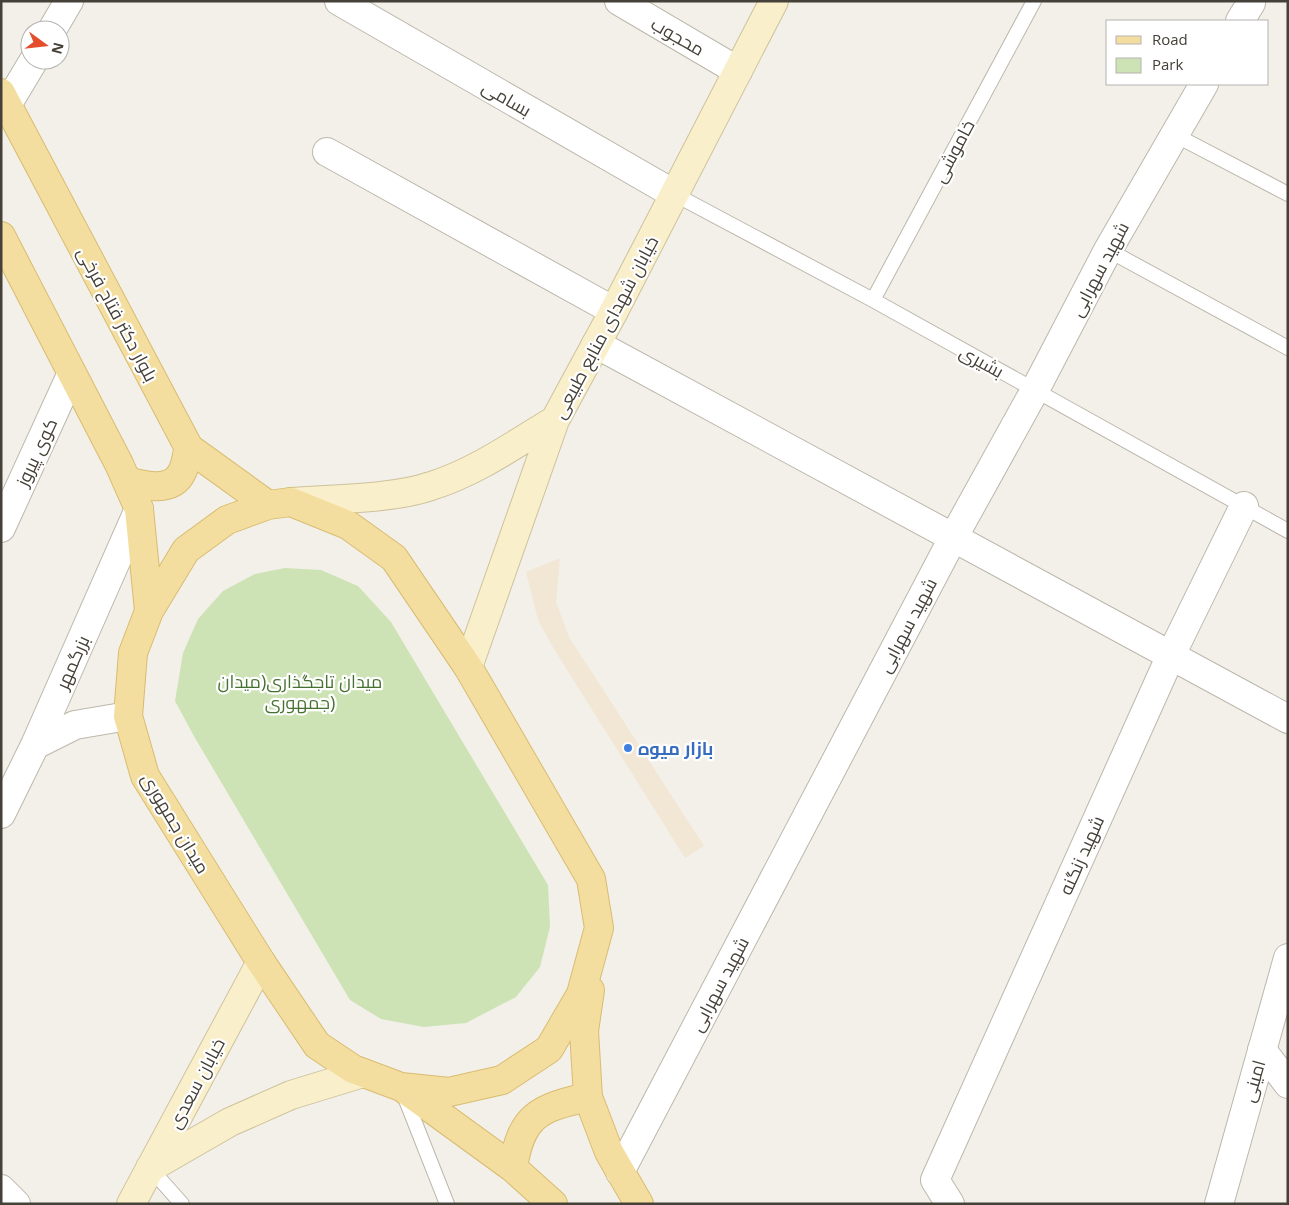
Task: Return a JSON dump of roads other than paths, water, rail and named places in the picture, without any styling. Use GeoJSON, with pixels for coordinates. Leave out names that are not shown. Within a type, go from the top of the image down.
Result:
{"type":"FeatureCollection","features":[{"type":"Feature","properties":{"kind":"main road","name":"خیابان شهدای منابع طبیعی"},"geometry":{"type":"LineString","coordinates":[[468,667],[555,420],[614,311],[774,1]]}},
{"type":"Feature","properties":{"kind":"main road","name":"بلوار دکتر فتاح فرخی"},"geometry":{"type":"LineString","coordinates":[[4,99],[189,448],[280,504]]}},
{"type":"Feature","properties":{"kind":"main road"},"geometry":{"type":"LineString","coordinates":[[1,236],[140,509],[149,610]]}},
{"type":"Feature","properties":{"kind":"main road"},"geometry":{"type":"LineString","coordinates":[[280,504],[394,493],[430,487],[470,471],[555,420]]}},
{"type":"Feature","properties":{"kind":"main road"},"geometry":{"type":"LineString","coordinates":[[127,481],[156,488],[178,479],[183,471],[189,448]]}},
{"type":"Feature","properties":{"kind":"main road","name":"میدان جمهوری"},"geometry":{"type":"LineString","coordinates":[[280,504],[348,525],[394,558],[468,667],[591,878],[599,928],[581,994],[549,1049],[502,1080],[449,1092],[401,1087],[353,1069],[317,1046],[260,962],[145,776],[128,716],[133,653],[149,610],[186,550],[227,520],[280,504]]}},
{"type":"Feature","properties":{"kind":"main road"},"geometry":{"type":"LineString","coordinates":[[599,928],[584,1030],[588,1097],[609,1152],[639,1204]]}},
{"type":"Feature","properties":{"kind":"main road","name":"خیابان سعدی"},"geometry":{"type":"LineString","coordinates":[[131,1204],[260,962]]}},
{"type":"Feature","properties":{"kind":"main road"},"geometry":{"type":"LineString","coordinates":[[150,1168],[230,1122],[292,1095],[363,1073]]}},
{"type":"Feature","properties":{"kind":"main road"},"geometry":{"type":"LineString","coordinates":[[401,1087],[513,1168],[553,1204]]}},
{"type":"Feature","properties":{"kind":"main road"},"geometry":{"type":"LineString","coordinates":[[513,1168],[517,1144],[523,1130],[534,1118],[545,1109],[563,1102],[588,1097]]}},
{"type":"Feature","properties":{"kind":"street"},"geometry":{"type":"LineString","coordinates":[[58,20],[69,1]]}},
{"type":"Feature","properties":{"kind":"street","name":"بسامی"},"geometry":{"type":"LineString","coordinates":[[339,1],[674,194]]}},
{"type":"Feature","properties":{"kind":"street","name":"محجوب"},"geometry":{"type":"LineString","coordinates":[[618,1],[738,71]]}},
{"type":"Feature","properties":{"kind":"street"},"geometry":{"type":"LineString","coordinates":[[4,99],[26,70]]}},
{"type":"Feature","properties":{"kind":"street","name":"شهید سهرابی"},"geometry":{"type":"LineString","coordinates":[[620,1172],[953,538],[1035,390],[1108,250],[1203,85]]}},
{"type":"Feature","properties":{"kind":"street"},"geometry":{"type":"LineString","coordinates":[[327,152],[614,311]]}},
{"type":"Feature","properties":{"kind":"street"},"geometry":{"type":"LineString","coordinates":[[596,344],[1288,719]]}},
{"type":"Feature","properties":{"kind":"street","name":"کوی پیروز"},"geometry":{"type":"LineString","coordinates":[[1,528],[71,375]]}},
{"type":"Feature","properties":{"kind":"street","name":"شهید زنگنه"},"geometry":{"type":"LineString","coordinates":[[950,1204],[935,1180],[1171,656],[1244,506]]}},
{"type":"Feature","properties":{"kind":"street","name":"بزرگمهر"},"geometry":{"type":"LineString","coordinates":[[1,814],[35,745],[140,509]]}},
{"type":"Feature","properties":{"kind":"street"},"geometry":{"type":"LineString","coordinates":[[35,745],[75,725],[128,716]]}},
{"type":"Feature","properties":{"kind":"street","name":"امینی"},"geometry":{"type":"LineString","coordinates":[[1219,1204],[1288,958]]}},
{"type":"Feature","properties":{"kind":"street"},"geometry":{"type":"LineString","coordinates":[[1262,1050],[1288,1084]]}},
{"type":"Feature","properties":{"kind":"street"},"geometry":{"type":"LineString","coordinates":[[1,1189],[16,1204]]}},
{"type":"Feature","properties":{"kind":"lane","name":"خاموشی"},"geometry":{"type":"LineString","coordinates":[[872,300],[1034,1]]}},
{"type":"Feature","properties":{"kind":"lane"},"geometry":{"type":"LineString","coordinates":[[1175,134],[1288,194]]}},
{"type":"Feature","properties":{"kind":"lane","name":"بشیری"},"geometry":{"type":"LineString","coordinates":[[674,194],[872,300],[1288,531]]}},
{"type":"Feature","properties":{"kind":"lane"},"geometry":{"type":"LineString","coordinates":[[1108,250],[1288,348]]}},
{"type":"Feature","properties":{"kind":"lane"},"geometry":{"type":"LineString","coordinates":[[401,1087],[447,1204]]}},
{"type":"Feature","properties":{"kind":"lane"},"geometry":{"type":"LineString","coordinates":[[150,1168],[182,1204]]}},
{"type":"Feature","properties":{"kind":"place","name":"بازار میوه"},"geometry":{"type":"Point","coordinates":[628,748]}},
{"type":"Feature","properties":{"kind":"park label","name":"میدان تاجگذاری(میدان جمهوری)"},"geometry":{"type":"Point","coordinates":[300,691]}}]}
